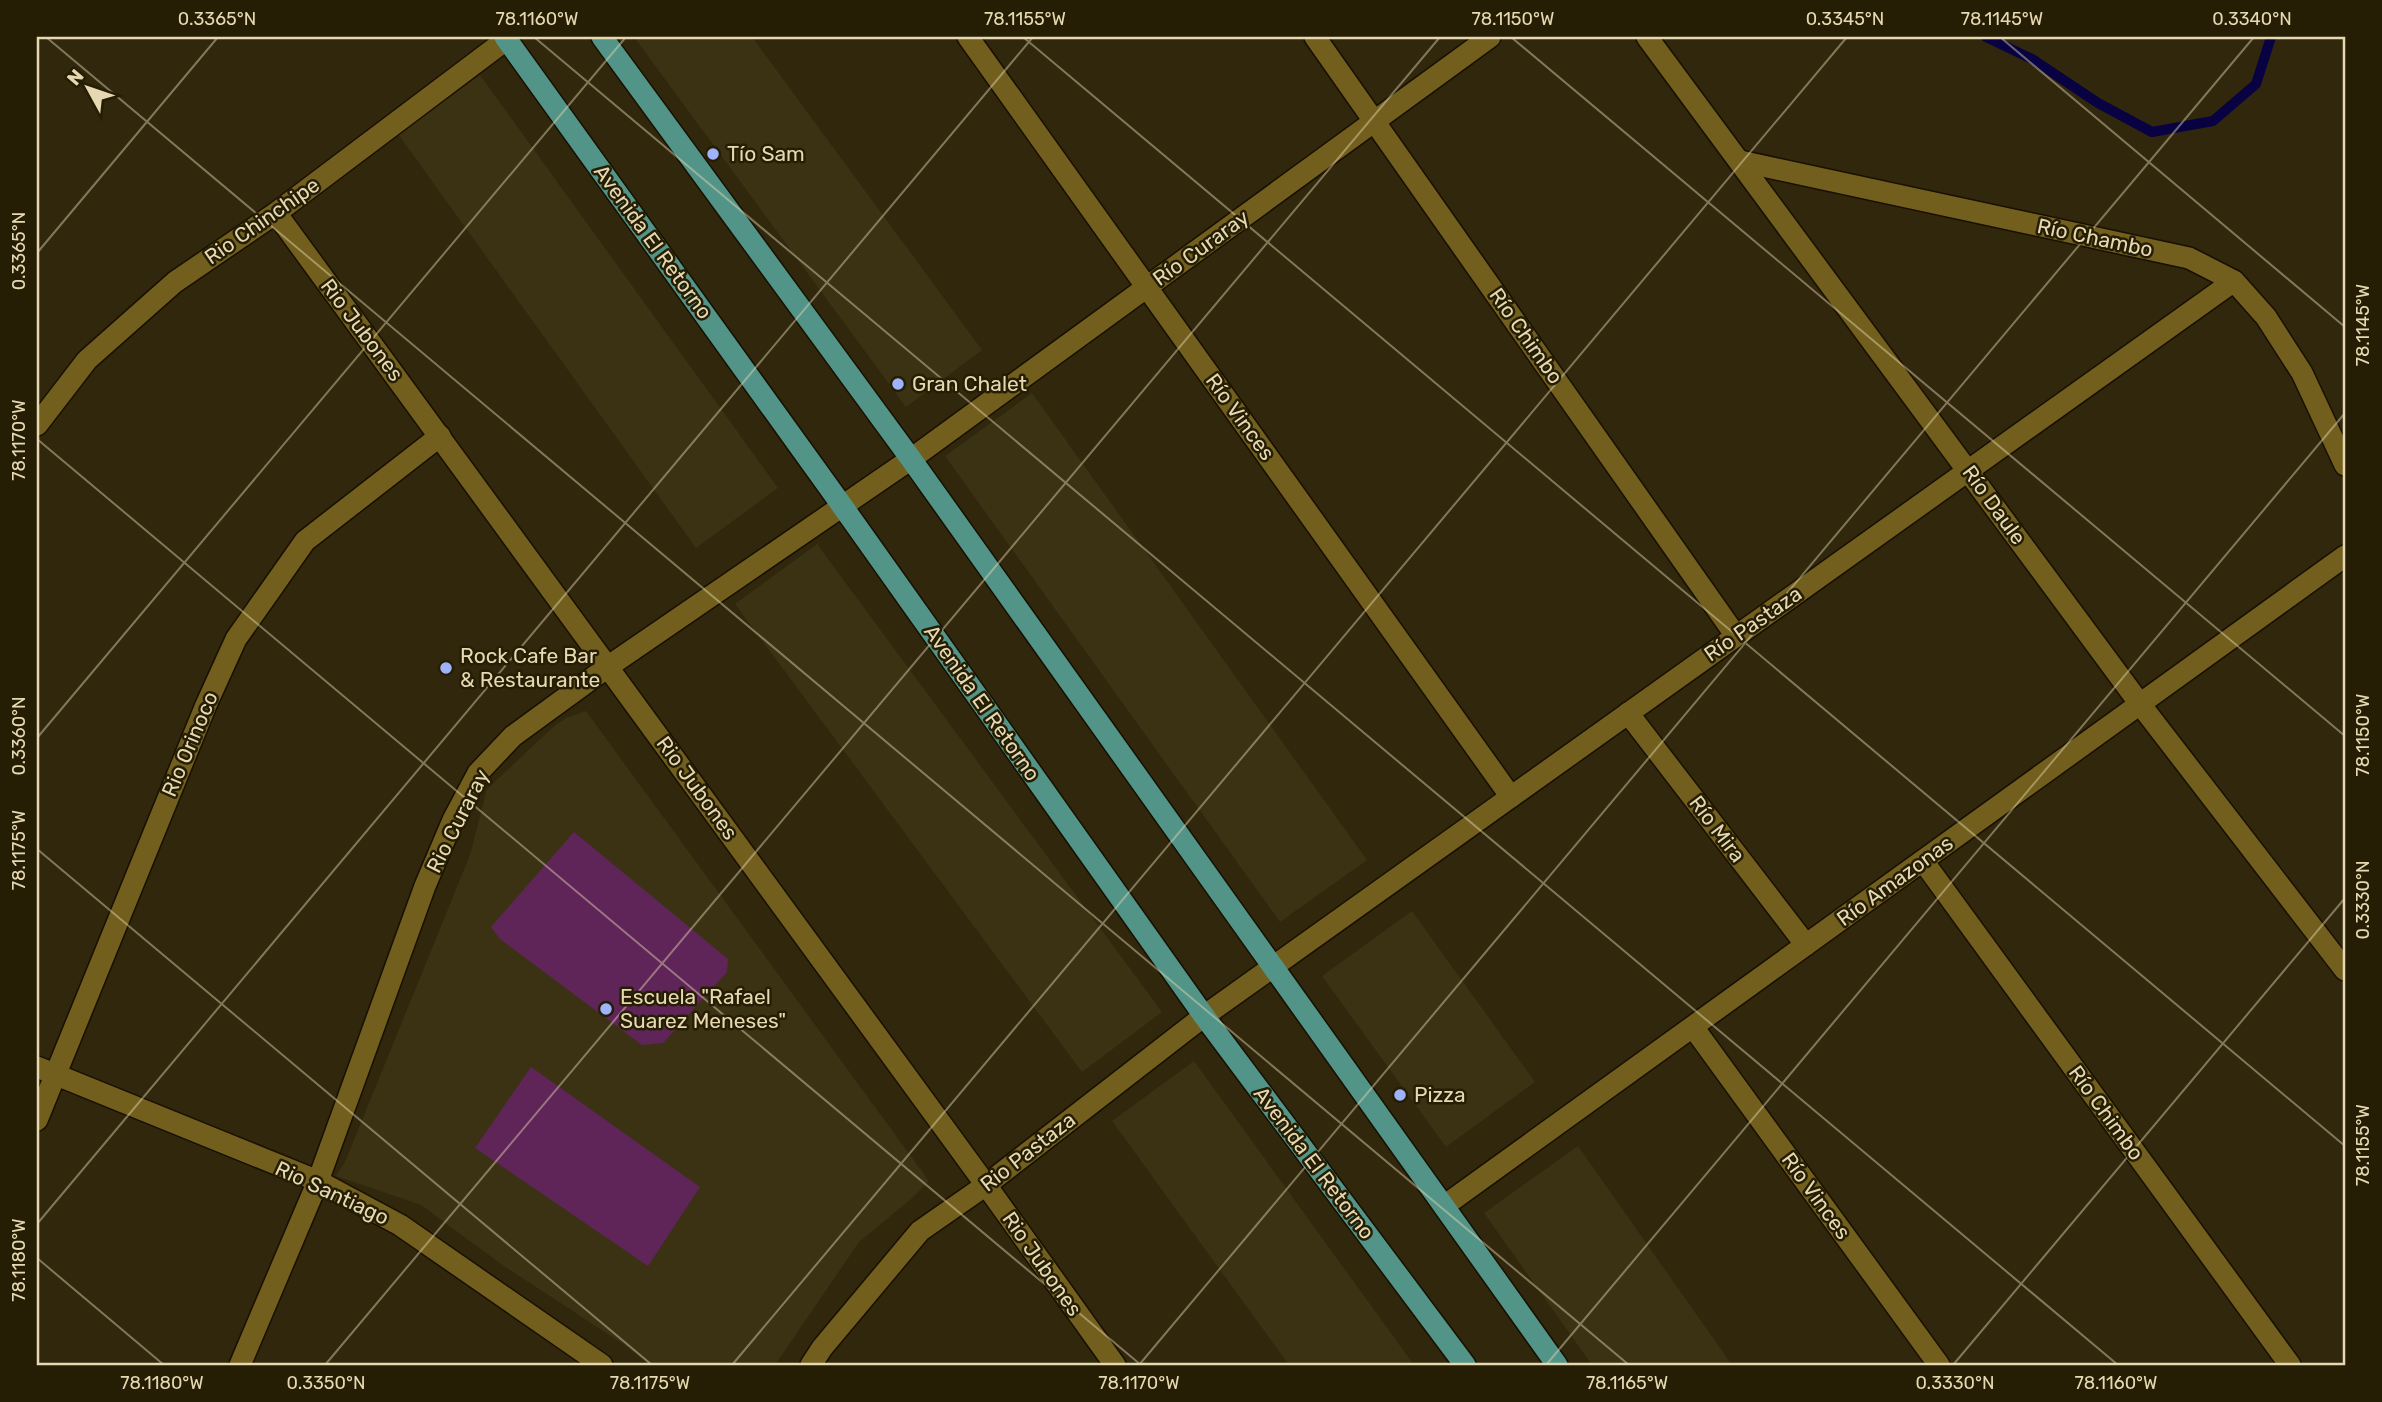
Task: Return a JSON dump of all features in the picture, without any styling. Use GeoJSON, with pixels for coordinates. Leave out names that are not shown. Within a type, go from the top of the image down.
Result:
{"type":"FeatureCollection","features":[{"type":"Feature","properties":{"kind":"main road"},"geometry":{"type":"LineString","coordinates":[[602,37],[911,459],[1557,1365]]}},
{"type":"Feature","properties":{"kind":"main road","name":"Avenida El Retorno"},"geometry":{"type":"LineString","coordinates":[[506,38],[844,507],[1204,1016],[1465,1365]]}},
{"type":"Feature","properties":{"kind":"street","name":"Río Vinces"},"geometry":{"type":"LineString","coordinates":[[968,37],[1511,797]]}},
{"type":"Feature","properties":{"kind":"street","name":"Río Chimbo"},"geometry":{"type":"LineString","coordinates":[[1315,37],[1736,636]]}},
{"type":"Feature","properties":{"kind":"street","name":"Río Curaray"},"geometry":{"type":"LineString","coordinates":[[911,459],[1490,37]]}},
{"type":"Feature","properties":{"kind":"street","name":"Río Daule"},"geometry":{"type":"LineString","coordinates":[[1647,37],[2140,704],[2345,970]]}},
{"type":"Feature","properties":{"kind":"street","name":"Rio Chinchipe"},"geometry":{"type":"LineString","coordinates":[[37,425],[87,360],[175,282],[276,213],[506,38]]}},
{"type":"Feature","properties":{"kind":"street","name":"Río Chambo"},"geometry":{"type":"LineString","coordinates":[[1740,161],[2189,258],[2234,281],[2266,317],[2302,373],[2345,465]]}},
{"type":"Feature","properties":{"kind":"street","name":"Rio Jubones"},"geometry":{"type":"LineString","coordinates":[[276,213],[609,666],[1115,1365]]}},
{"type":"Feature","properties":{"kind":"street","name":"Río Pastaza"},"geometry":{"type":"LineString","coordinates":[[1272,967],[2234,281]]}},
{"type":"Feature","properties":{"kind":"street","name":"Rio Orinoco"},"geometry":{"type":"LineString","coordinates":[[37,1120],[46,1071],[236,639],[306,541],[440,436]]}},
{"type":"Feature","properties":{"kind":"street","name":"Rio Curaray"},"geometry":{"type":"LineString","coordinates":[[240,1365],[318,1181],[425,886],[453,820],[478,773],[513,736],[609,666],[911,459]]}},
{"type":"Feature","properties":{"kind":"street","name":"Río Amazonas"},"geometry":{"type":"LineString","coordinates":[[1444,1206],[2345,556]]}},
{"type":"Feature","properties":{"kind":"street","name":"Río Mira"},"geometry":{"type":"LineString","coordinates":[[1628,713],[1806,945]]}},
{"type":"Feature","properties":{"kind":"street","name":"Río Chimbo"},"geometry":{"type":"LineString","coordinates":[[1923,861],[2290,1365]]}},
{"type":"Feature","properties":{"kind":"street","name":"Rio Pastaza"},"geometry":{"type":"LineString","coordinates":[[811,1365],[822,1348],[920,1231],[986,1185],[1204,1016],[1272,967]]}},
{"type":"Feature","properties":{"kind":"street","name":"Río Vinces"},"geometry":{"type":"LineString","coordinates":[[1693,1027],[1939,1365]]}},
{"type":"Feature","properties":{"kind":"street","name":"Rio Santiago"},"geometry":{"type":"LineString","coordinates":[[46,1071],[318,1181],[400,1225],[602,1365]]}},
{"type":"Feature","properties":{"kind":"shaded area"},"geometry":{"type":"Polygon","coordinates":[[[634,37],[752,37],[982,350],[906,407],[634,37]]]}},
{"type":"Feature","properties":{"kind":"shaded area"},"geometry":{"type":"Polygon","coordinates":[[[480,75],[778,488],[696,548],[398,134],[480,75]]]}},
{"type":"Feature","properties":{"kind":"shaded area"},"geometry":{"type":"Polygon","coordinates":[[[1032,393],[1367,860],[1280,922],[945,456],[1032,393]]]}},
{"type":"Feature","properties":{"kind":"shaded area"},"geometry":{"type":"Polygon","coordinates":[[[817,544],[1162,1012],[1082,1072],[735,604],[817,544]]]}},
{"type":"Feature","properties":{"kind":"shaded area","name":"Escuela \"Rafael Suarez Meneses\""},"geometry":{"type":"Polygon","coordinates":[[[586,711],[929,1181],[859,1242],[775,1365],[650,1365],[623,1344],[501,1264],[421,1205],[336,1176],[345,1162],[470,855],[487,789],[553,727],[566,718],[586,711]]]}},
{"type":"Feature","properties":{"kind":"shaded area"},"geometry":{"type":"Polygon","coordinates":[[[574,832],[728,959],[727,972],[663,1043],[642,1045],[500,939],[491,927],[574,832]]]}},
{"type":"Feature","properties":{"kind":"shaded area"},"geometry":{"type":"Polygon","coordinates":[[[1412,911],[1535,1082],[1446,1147],[1322,976],[1412,911]]]}},
{"type":"Feature","properties":{"kind":"shaded area"},"geometry":{"type":"Polygon","coordinates":[[[1194,1061],[1414,1365],[1289,1365],[1112,1121],[1194,1061]]]}},
{"type":"Feature","properties":{"kind":"shaded area"},"geometry":{"type":"Polygon","coordinates":[[[531,1067],[700,1187],[648,1266],[475,1148],[531,1067]]]}},
{"type":"Feature","properties":{"kind":"shaded area"},"geometry":{"type":"Polygon","coordinates":[[[1578,1146],[1732,1365],[1592,1365],[1484,1213],[1578,1146]]]}},
{"type":"Feature","properties":{"kind":"waterway"},"geometry":{"type":"LineString","coordinates":[[1986,37],[2032,59],[2098,103],[2152,132],[2213,121],[2256,84],[2271,37]]}},
{"type":"Feature","properties":{"kind":"place","name":"Tío Sam"},"geometry":{"type":"Point","coordinates":[713,154]}},
{"type":"Feature","properties":{"kind":"place","name":"Gran Chalet"},"geometry":{"type":"Point","coordinates":[898,384]}},
{"type":"Feature","properties":{"kind":"place","name":"Rock Cafe Bar & Restaurante"},"geometry":{"type":"Point","coordinates":[446,668]}},
{"type":"Feature","properties":{"kind":"place","name":"Escuela \"Rafael Suarez Meneses\""},"geometry":{"type":"Point","coordinates":[606,1009]}},
{"type":"Feature","properties":{"kind":"place","name":"Pizza"},"geometry":{"type":"Point","coordinates":[1400,1095]}}]}
